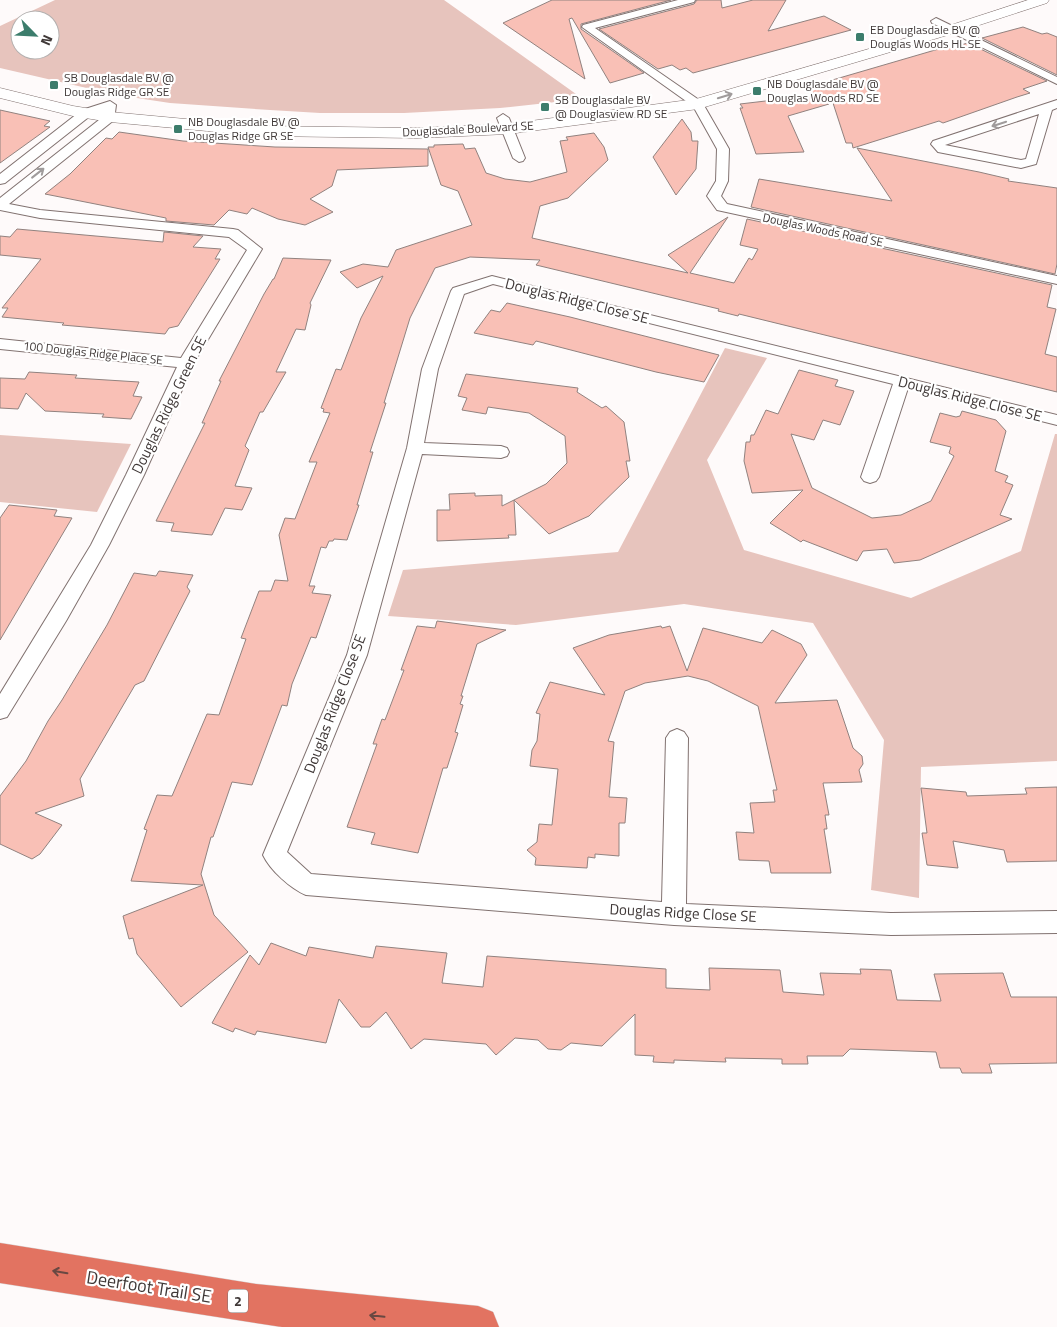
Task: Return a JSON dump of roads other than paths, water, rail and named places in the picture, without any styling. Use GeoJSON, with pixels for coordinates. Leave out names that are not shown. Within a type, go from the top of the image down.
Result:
{"type":"FeatureCollection","features":[{"type":"Feature","properties":{"kind":"highway","name":"Deerfoot Trail SE"},"geometry":{"type":"LineString","coordinates":[[0,1263],[256,1304],[478,1327]]}},
{"type":"Feature","properties":{"kind":"street","name":"Douglas Woods Road SE"},"geometry":{"type":"LineString","coordinates":[[690,0],[587,28],[698,104],[723,149],[722,181],[714,196],[722,207],[1057,280]]}},
{"type":"Feature","properties":{"kind":"street"},"geometry":{"type":"LineString","coordinates":[[716,83],[1009,0]]}},
{"type":"Feature","properties":{"kind":"street","name":"Douglasdale Boulevard SE"},"geometry":{"type":"LineString","coordinates":[[0,82],[110,111],[261,131],[417,133],[698,104],[953,29],[1042,0]]}},
{"type":"Feature","properties":{"kind":"street"},"geometry":{"type":"LineString","coordinates":[[936,21],[1057,81]]}},
{"type":"Feature","properties":{"kind":"street","name":"Douglasdale Boulevard SE"},"geometry":{"type":"LineString","coordinates":[[506,123],[698,87]]}},
{"type":"Feature","properties":{"kind":"street","name":"Douglasdale Boulevard SE"},"geometry":{"type":"LineString","coordinates":[[0,93],[86,113],[110,111]]}},
{"type":"Feature","properties":{"kind":"street"},"geometry":{"type":"LineString","coordinates":[[1051,107],[1032,161],[1021,164],[942,149],[937,144],[955,138],[1051,107]]}},
{"type":"Feature","properties":{"kind":"street","name":"Douglas Ridge Green SE"},"geometry":{"type":"LineString","coordinates":[[0,205],[110,111]]}},
{"type":"Feature","properties":{"kind":"street"},"geometry":{"type":"LineString","coordinates":[[0,180],[86,113]]}},
{"type":"Feature","properties":{"kind":"street"},"geometry":{"type":"LineString","coordinates":[[506,123],[519,158]]}},
{"type":"Feature","properties":{"kind":"street","name":"Douglas Ridge Green SE"},"geometry":{"type":"LineString","coordinates":[[0,205],[40,214],[233,233],[255,249],[186,363],[135,475],[100,545],[60,616],[0,711]]}},
{"type":"Feature","properties":{"kind":"street","name":"Douglas Ridge Close SE"},"geometry":{"type":"LineString","coordinates":[[1057,420],[492,280],[458,291],[430,369],[416,448],[357,655],[274,855],[306,884],[674,914],[890,924],[1057,922]]}},
{"type":"Feature","properties":{"kind":"street","name":"100 Douglas Ridge Place SE"},"geometry":{"type":"LineString","coordinates":[[0,344],[186,363]]}},
{"type":"Feature","properties":{"kind":"street"},"geometry":{"type":"LineString","coordinates":[[870,477],[902,382]]}},
{"type":"Feature","properties":{"kind":"street"},"geometry":{"type":"LineString","coordinates":[[416,448],[501,452]]}},
{"type":"Feature","properties":{"kind":"street"},"geometry":{"type":"LineString","coordinates":[[674,914],[677,738]]}},
{"type":"Feature","properties":{"kind":"place","name":"EB Douglasdale BV @ Douglas Woods HL SE"},"geometry":{"type":"Point","coordinates":[860,37]}},
{"type":"Feature","properties":{"kind":"place","name":"SB Douglasdale BV @ Douglas Ridge GR SE"},"geometry":{"type":"Point","coordinates":[54,85]}},
{"type":"Feature","properties":{"kind":"place","name":"NB Douglasdale BV @ Douglas Woods RD SE"},"geometry":{"type":"Point","coordinates":[757,91]}},
{"type":"Feature","properties":{"kind":"place","name":"SB Douglasdale BV @ Douglasview RD SE"},"geometry":{"type":"Point","coordinates":[545,107]}},
{"type":"Feature","properties":{"kind":"place","name":"NB Douglasdale BV @ Douglas Ridge GR SE"},"geometry":{"type":"Point","coordinates":[178,129]}}]}
